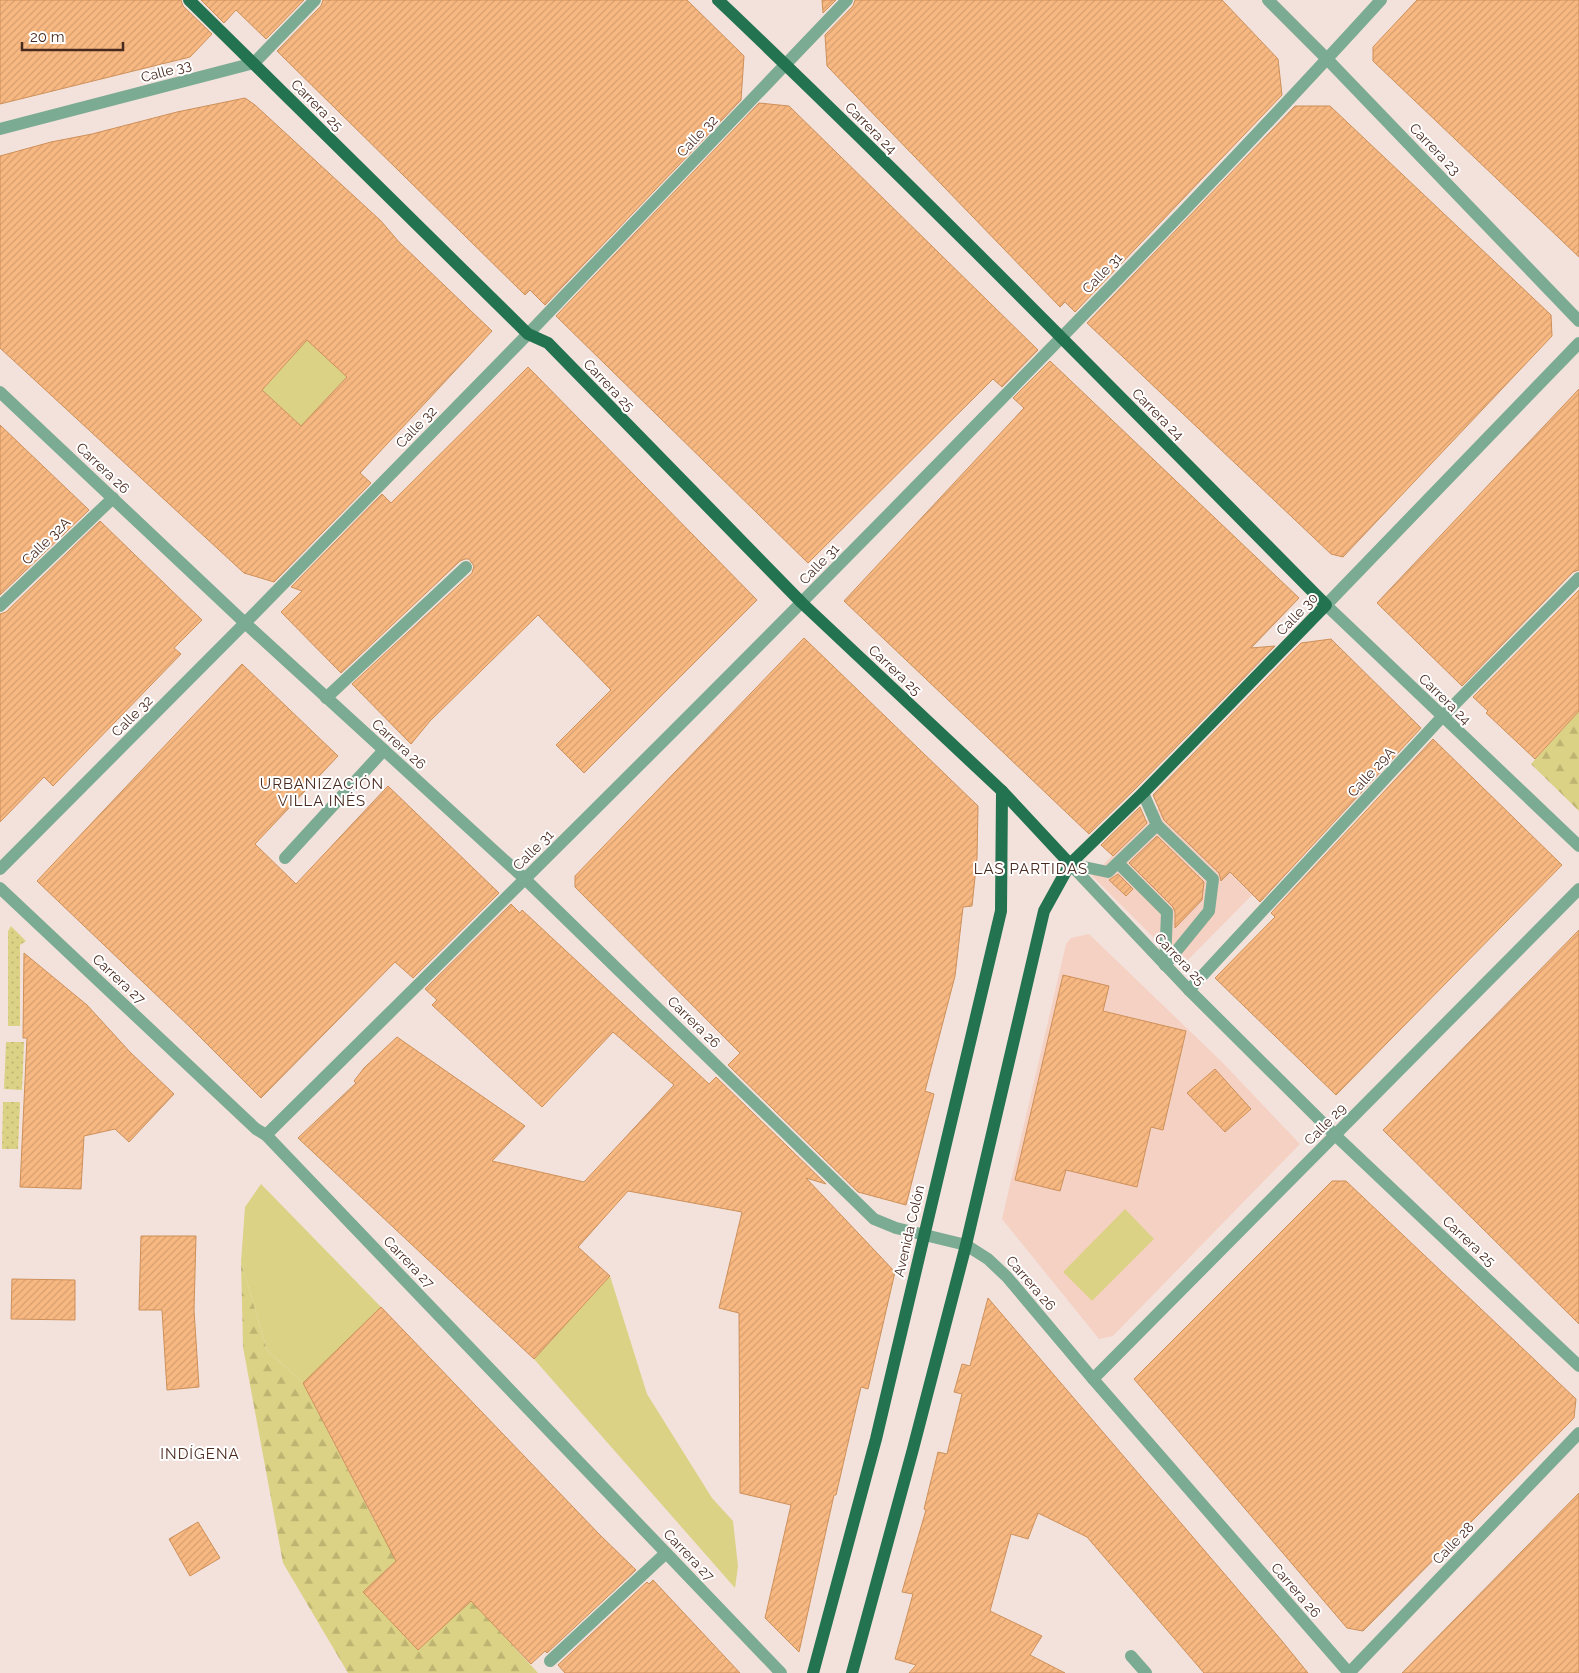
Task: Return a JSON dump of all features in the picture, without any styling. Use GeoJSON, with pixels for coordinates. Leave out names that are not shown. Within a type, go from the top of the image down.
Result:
{"type":"FeatureCollection","features":[{"type":"Feature","properties":{"kind":"main road","name":"Carrera 25"},"geometry":{"type":"LineString","coordinates":[[189,0],[528,334],[548,343],[802,603],[1002,791],[1070,864]]}},
{"type":"Feature","properties":{"kind":"main road","name":"Carrera 24"},"geometry":{"type":"LineString","coordinates":[[718,0],[1061,338],[1326,605]]}},
{"type":"Feature","properties":{"kind":"main road","name":"Calle 30"},"geometry":{"type":"LineString","coordinates":[[966,1246],[1044,912],[1070,864],[1143,793],[1326,605]]}},
{"type":"Feature","properties":{"kind":"main road","name":"Avenida Colón"},"geometry":{"type":"LineString","coordinates":[[813,1673],[876,1439],[1001,911],[1002,791]]}},
{"type":"Feature","properties":{"kind":"main road"},"geometry":{"type":"LineString","coordinates":[[852,1673],[966,1246]]}},
{"type":"Feature","properties":{"kind":"street"},"geometry":{"type":"LineString","coordinates":[[254,63],[315,0]]}},
{"type":"Feature","properties":{"kind":"street","name":"Calle 32"},"geometry":{"type":"LineString","coordinates":[[0,869],[245,623],[528,334],[847,0]]}},
{"type":"Feature","properties":{"kind":"street","name":"Carrera 23"},"geometry":{"type":"LineString","coordinates":[[1268,0],[1328,59],[1579,321]]}},
{"type":"Feature","properties":{"kind":"street","name":"Calle 31"},"geometry":{"type":"LineString","coordinates":[[266,1134],[802,603],[1061,338],[1328,59],[1381,0]]}},
{"type":"Feature","properties":{"kind":"street","name":"Calle 33"},"geometry":{"type":"LineString","coordinates":[[0,129],[254,63]]}},
{"type":"Feature","properties":{"kind":"street","name":"Calle 30"},"geometry":{"type":"LineString","coordinates":[[1326,605],[1579,343]]}},
{"type":"Feature","properties":{"kind":"street","name":"Carrera 26"},"geometry":{"type":"LineString","coordinates":[[0,392],[245,623],[525,879],[874,1220],[896,1228],[966,1246],[988,1259],[1007,1277],[1348,1673]]}},
{"type":"Feature","properties":{"kind":"street","name":"Calle 32A"},"geometry":{"type":"LineString","coordinates":[[0,606],[113,498]]}},
{"type":"Feature","properties":{"kind":"street"},"geometry":{"type":"LineString","coordinates":[[326,698],[466,566]]}},
{"type":"Feature","properties":{"kind":"street","name":"Calle 29A"},"geometry":{"type":"LineString","coordinates":[[1189,990],[1442,717],[1578,582]]}},
{"type":"Feature","properties":{"kind":"street","name":"Carrera 24"},"geometry":{"type":"LineString","coordinates":[[1326,605],[1579,846]]}},
{"type":"Feature","properties":{"kind":"street"},"geometry":{"type":"LineString","coordinates":[[285,858],[384,750]]}},
{"type":"Feature","properties":{"kind":"street"},"geometry":{"type":"LineString","coordinates":[[1143,793],[1157,825],[1212,879],[1209,911],[1165,965]]}},
{"type":"Feature","properties":{"kind":"street"},"geometry":{"type":"LineString","coordinates":[[1070,864],[1108,872],[1157,825]]}},
{"type":"Feature","properties":{"kind":"street"},"geometry":{"type":"LineString","coordinates":[[1118,863],[1167,912],[1165,965]]}},
{"type":"Feature","properties":{"kind":"street","name":"Carrera 25"},"geometry":{"type":"LineString","coordinates":[[1070,864],[1189,990],[1335,1135],[1579,1366]]}},
{"type":"Feature","properties":{"kind":"street","name":"Carrera 27"},"geometry":{"type":"LineString","coordinates":[[0,888],[256,1129],[266,1134],[781,1673]]}},
{"type":"Feature","properties":{"kind":"street","name":"Calle 29"},"geometry":{"type":"LineString","coordinates":[[1093,1379],[1579,889]]}},
{"type":"Feature","properties":{"kind":"street","name":"Calle 28"},"geometry":{"type":"LineString","coordinates":[[1348,1673],[1579,1433]]}},
{"type":"Feature","properties":{"kind":"street"},"geometry":{"type":"LineString","coordinates":[[550,1661],[666,1554]]}},
{"type":"Feature","properties":{"kind":"street"},"geometry":{"type":"LineString","coordinates":[[1131,1656],[1146,1673]]}},
{"type":"Feature","properties":{"kind":"shaded area"},"geometry":{"type":"Polygon","coordinates":[[[1162,805],[1252,895],[1182,966],[1092,876],[1162,805]]]}},
{"type":"Feature","properties":{"kind":"shaded area"},"geometry":{"type":"Polygon","coordinates":[[[1089,934],[1222,1062],[1300,1144],[1113,1336],[1099,1339],[1002,1219],[1066,944],[1071,938],[1089,934]]]}},
{"type":"Feature","properties":{"kind":"green space"},"geometry":{"type":"Polygon","coordinates":[[[307,340],[347,377],[301,426],[262,390],[307,340]]]}},
{"type":"Feature","properties":{"kind":"green space"},"geometry":{"type":"Polygon","coordinates":[[[1579,711],[1579,811],[1531,764],[1579,711]]]}},
{"type":"Feature","properties":{"kind":"green space"},"geometry":{"type":"Polygon","coordinates":[[[11,926],[26,941],[20,945],[20,1026],[8,1026],[8,931],[11,926]]]}},
{"type":"Feature","properties":{"kind":"green space"},"geometry":{"type":"Polygon","coordinates":[[[6,1042],[24,1042],[22,1090],[4,1089],[6,1042]]]}},
{"type":"Feature","properties":{"kind":"green space"},"geometry":{"type":"Polygon","coordinates":[[[3,1102],[20,1102],[18,1149],[2,1149],[3,1102]]]}},
{"type":"Feature","properties":{"kind":"green space"},"geometry":{"type":"Polygon","coordinates":[[[261,1184],[381,1307],[303,1383],[267,1350],[241,1262],[245,1207],[261,1184]]]}},
{"type":"Feature","properties":{"kind":"green space"},"geometry":{"type":"Polygon","coordinates":[[[1125,1209],[1154,1239],[1092,1301],[1063,1272],[1125,1209]]]}},
{"type":"Feature","properties":{"kind":"green space"},"geometry":{"type":"Polygon","coordinates":[[[241,1262],[267,1350],[303,1383],[376,1524],[403,1554],[364,1592],[418,1650],[471,1600],[538,1673],[348,1673],[283,1563],[243,1347],[241,1262]]]}},
{"type":"Feature","properties":{"kind":"green space"},"geometry":{"type":"Polygon","coordinates":[[[610,1276],[647,1394],[712,1498],[733,1521],[738,1566],[735,1588],[534,1359],[610,1276]]]}},
{"type":"Feature","properties":{"kind":"building"},"geometry":{"type":"Polygon","coordinates":[[[0,0],[181,0],[183,6],[212,34],[190,57],[0,104],[0,0]]]}},
{"type":"Feature","properties":{"kind":"building"},"geometry":{"type":"Polygon","coordinates":[[[201,0],[304,0],[266,39],[236,10],[224,23],[201,0]]]}},
{"type":"Feature","properties":{"kind":"building"},"geometry":{"type":"Polygon","coordinates":[[[323,0],[687,0],[744,56],[741,100],[545,305],[530,290],[525,295],[277,51],[321,6],[323,0]]]}},
{"type":"Feature","properties":{"kind":"building"},"geometry":{"type":"Polygon","coordinates":[[[822,0],[836,0],[823,13],[822,0]]]}},
{"type":"Feature","properties":{"kind":"building"},"geometry":{"type":"Polygon","coordinates":[[[855,0],[1222,0],[1278,59],[1282,95],[1075,312],[1065,302],[1060,307],[827,66],[825,35],[853,6],[855,0]]]}},
{"type":"Feature","properties":{"kind":"building"},"geometry":{"type":"Polygon","coordinates":[[[1417,0],[1579,0],[1579,257],[1373,61],[1373,47],[1417,0]]]}},
{"type":"Feature","properties":{"kind":"building"},"geometry":{"type":"Polygon","coordinates":[[[245,98],[255,105],[381,221],[399,242],[492,331],[360,473],[371,483],[274,582],[244,573],[0,348],[0,156],[177,112],[245,98]],[[307,340],[262,390],[301,426],[347,377],[307,340]]]}},
{"type":"Feature","properties":{"kind":"building"},"geometry":{"type":"Polygon","coordinates":[[[759,103],[789,106],[1038,350],[1002,387],[993,379],[808,563],[556,316],[759,103]]]}},
{"type":"Feature","properties":{"kind":"building"},"geometry":{"type":"Polygon","coordinates":[[[1295,106],[1330,106],[1551,315],[1552,336],[1343,557],[1331,554],[1087,323],[1295,106]]]}},
{"type":"Feature","properties":{"kind":"building"},"geometry":{"type":"Polygon","coordinates":[[[1050,361],[1299,598],[1251,648],[1275,646],[1089,834],[844,601],[1024,408],[1013,398],[1050,361]]]}},
{"type":"Feature","properties":{"kind":"building"},"geometry":{"type":"Polygon","coordinates":[[[528,367],[757,600],[584,773],[556,745],[611,690],[538,615],[430,721],[411,744],[352,684],[472,573],[474,566],[469,559],[460,561],[341,673],[281,612],[302,591],[291,587],[382,494],[391,503],[528,367]]]}},
{"type":"Feature","properties":{"kind":"building"},"geometry":{"type":"Polygon","coordinates":[[[1579,389],[1579,570],[1573,572],[1462,686],[1377,603],[1579,389]]]}},
{"type":"Feature","properties":{"kind":"building"},"geometry":{"type":"Polygon","coordinates":[[[0,425],[89,510],[0,595],[0,425]]]}},
{"type":"Feature","properties":{"kind":"building"},"geometry":{"type":"Polygon","coordinates":[[[100,521],[202,620],[174,648],[181,654],[53,786],[44,777],[0,822],[0,614],[6,612],[100,521]]]}},
{"type":"Feature","properties":{"kind":"building"},"geometry":{"type":"Polygon","coordinates":[[[1579,590],[1579,711],[1535,759],[1486,713],[1488,711],[1473,697],[1579,590]]]}},
{"type":"Feature","properties":{"kind":"building"},"geometry":{"type":"Polygon","coordinates":[[[804,638],[978,806],[977,858],[972,906],[963,907],[955,976],[925,1091],[934,1094],[906,1205],[858,1192],[728,1065],[740,1053],[575,887],[575,876],[804,638]]]}},
{"type":"Feature","properties":{"kind":"building"},"geometry":{"type":"Polygon","coordinates":[[[1331,639],[1421,728],[1260,902],[1230,872],[1221,881],[1219,873],[1164,820],[1153,795],[1301,643],[1331,639]]]}},
{"type":"Feature","properties":{"kind":"building"},"geometry":{"type":"Polygon","coordinates":[[[242,664],[338,756],[255,844],[296,884],[388,786],[499,893],[413,978],[395,962],[261,1098],[190,1027],[37,881],[242,664]]]}},
{"type":"Feature","properties":{"kind":"building"},"geometry":{"type":"Polygon","coordinates":[[[1433,739],[1562,865],[1336,1095],[1215,978],[1275,917],[1271,913],[1433,739]]]}},
{"type":"Feature","properties":{"kind":"building"},"geometry":{"type":"Polygon","coordinates":[[[1140,807],[1147,823],[1113,856],[1101,845],[1140,807]]]}},
{"type":"Feature","properties":{"kind":"building"},"geometry":{"type":"Polygon","coordinates":[[[1157,836],[1204,882],[1202,900],[1175,928],[1175,912],[1173,907],[1129,863],[1157,836]]]}},
{"type":"Feature","properties":{"kind":"building"},"geometry":{"type":"Polygon","coordinates":[[[1118,874],[1133,889],[1126,896],[1109,880],[1118,874]]]}},
{"type":"Feature","properties":{"kind":"building"},"geometry":{"type":"Polygon","coordinates":[[[511,904],[520,913],[522,910],[709,1084],[716,1077],[826,1184],[806,1178],[895,1272],[868,1389],[861,1387],[836,1495],[834,1495],[799,1652],[765,1618],[791,1505],[740,1493],[739,1313],[719,1308],[742,1212],[628,1191],[578,1247],[610,1276],[534,1359],[298,1138],[356,1083],[354,1081],[364,1068],[397,1037],[525,1126],[492,1161],[584,1182],[674,1085],[613,1032],[542,1107],[432,1005],[437,1000],[425,989],[511,904]]]}},
{"type":"Feature","properties":{"kind":"building"},"geometry":{"type":"Polygon","coordinates":[[[1579,930],[1579,1324],[1383,1130],[1579,930]]]}},
{"type":"Feature","properties":{"kind":"building"},"geometry":{"type":"Polygon","coordinates":[[[24,953],[87,1005],[130,1052],[174,1094],[129,1142],[115,1129],[84,1136],[81,1189],[20,1187],[27,1038],[23,1038],[24,953]]]}},
{"type":"Feature","properties":{"kind":"building"},"geometry":{"type":"Polygon","coordinates":[[[1063,975],[1109,986],[1103,1011],[1186,1031],[1163,1130],[1151,1127],[1137,1187],[1066,1170],[1060,1191],[1015,1180],[1063,975]]]}},
{"type":"Feature","properties":{"kind":"building"},"geometry":{"type":"Polygon","coordinates":[[[1215,1069],[1251,1109],[1225,1132],[1187,1093],[1215,1069]]]}},
{"type":"Feature","properties":{"kind":"building"},"geometry":{"type":"Polygon","coordinates":[[[1332,1181],[1346,1181],[1576,1399],[1574,1418],[1363,1631],[1347,1628],[1134,1379],[1332,1181]]]}},
{"type":"Feature","properties":{"kind":"building"},"geometry":{"type":"Polygon","coordinates":[[[141,1236],[196,1236],[194,1310],[199,1387],[167,1390],[162,1310],[139,1310],[141,1236]]]}},
{"type":"Feature","properties":{"kind":"building"},"geometry":{"type":"Polygon","coordinates":[[[12,1279],[75,1280],[75,1320],[11,1319],[12,1279]]]}},
{"type":"Feature","properties":{"kind":"building"},"geometry":{"type":"Polygon","coordinates":[[[988,1298],[1308,1673],[1204,1673],[1087,1537],[1038,1513],[1028,1539],[1011,1534],[990,1611],[1042,1636],[1030,1655],[1065,1673],[909,1673],[916,1665],[895,1659],[913,1594],[902,1592],[926,1510],[924,1509],[938,1452],[947,1454],[962,1394],[954,1392],[962,1364],[970,1366],[988,1298]]]}},
{"type":"Feature","properties":{"kind":"building"},"geometry":{"type":"Polygon","coordinates":[[[381,1307],[599,1534],[636,1570],[547,1653],[545,1651],[531,1664],[471,1601],[418,1650],[363,1592],[396,1561],[303,1383],[381,1307]]]}},
{"type":"Feature","properties":{"kind":"building"},"geometry":{"type":"Polygon","coordinates":[[[1579,1493],[1579,1673],[1402,1673],[1524,1549],[1579,1493]]]}},
{"type":"Feature","properties":{"kind":"building"},"geometry":{"type":"Polygon","coordinates":[[[198,1522],[220,1558],[190,1576],[169,1539],[198,1522]]]}},
{"type":"Feature","properties":{"kind":"building"},"geometry":{"type":"Polygon","coordinates":[[[653,1580],[740,1673],[565,1673],[558,1665],[647,1582],[649,1584],[653,1580]]]}},
{"type":"Feature","properties":{"kind":"district","name":"URBANIZACIÓN VILLA INÉS"},"geometry":{"type":"Point","coordinates":[322,792]}},
{"type":"Feature","properties":{"kind":"district","name":"LAS PARTIDAS"},"geometry":{"type":"Point","coordinates":[1031,869]}},
{"type":"Feature","properties":{"kind":"district","name":"INDÍGENA"},"geometry":{"type":"Point","coordinates":[200,1454]}}]}
